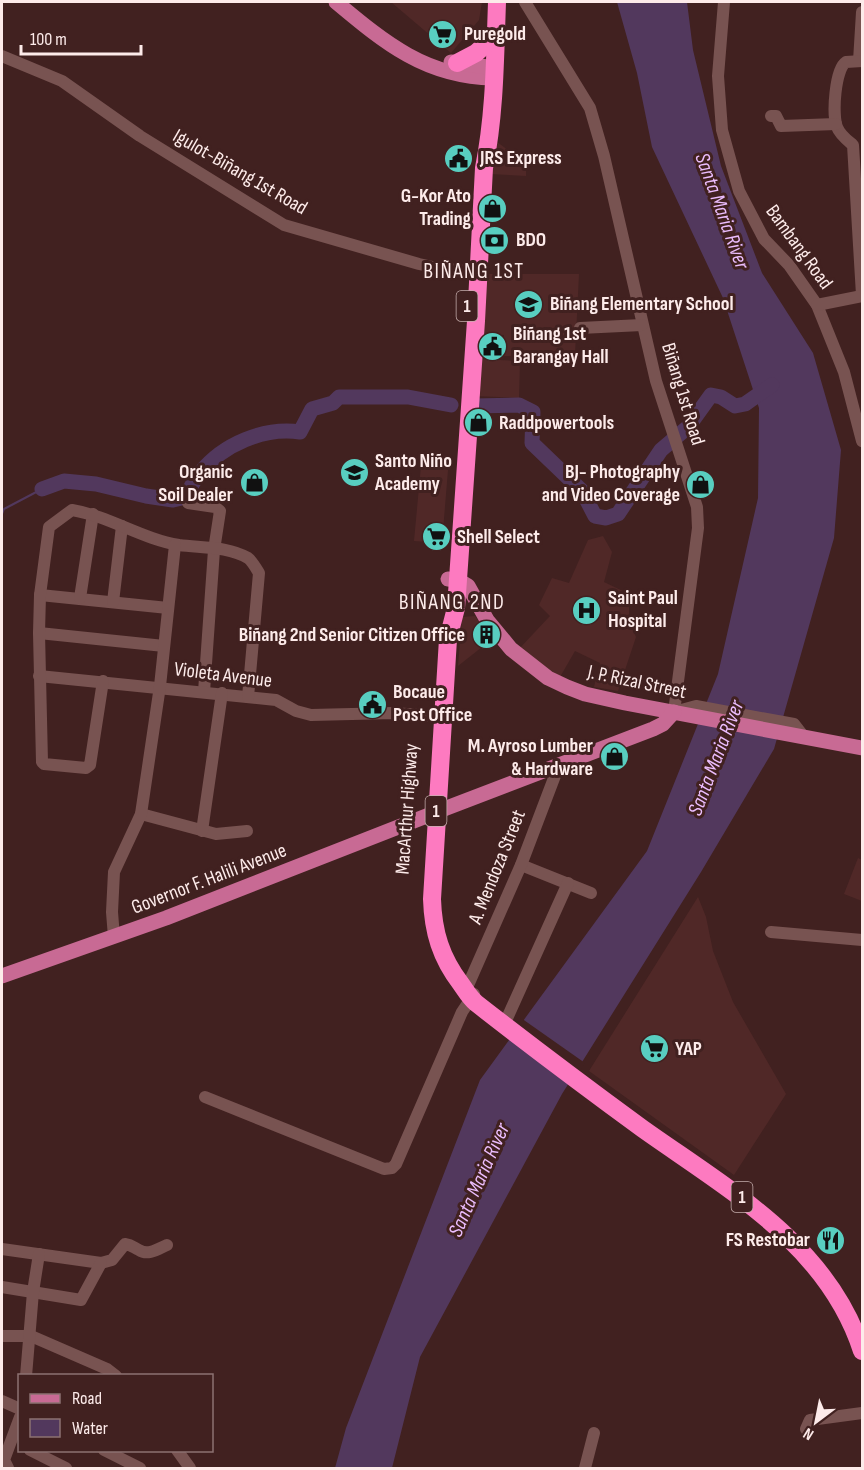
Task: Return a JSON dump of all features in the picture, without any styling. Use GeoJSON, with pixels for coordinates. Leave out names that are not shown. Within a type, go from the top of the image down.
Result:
{"type":"FeatureCollection","features":[{"type":"Feature","properties":{"kind":"highway","name":"MacArthur Highway"},"geometry":{"type":"LineString","coordinates":[[487,2],[485,45],[488,73]]}},
{"type":"Feature","properties":{"kind":"highway","name":"MacArthur Highway"},"geometry":{"type":"LineString","coordinates":[[451,609],[488,73],[497,2]]}},
{"type":"Feature","properties":{"kind":"highway"},"geometry":{"type":"LineString","coordinates":[[456,63],[476,53],[485,45]]}},
{"type":"Feature","properties":{"kind":"highway","name":"1"},"geometry":{"type":"LineString","coordinates":[[451,609],[438,780],[432,908],[433,924],[439,946],[447,964],[467,989]]}},
{"type":"Feature","properties":{"kind":"highway","name":"MacArthur Highway"},"geometry":{"type":"LineString","coordinates":[[467,989],[507,1022],[583,1078],[742,1187],[779,1217],[832,1274],[862,1331]]}},
{"type":"Feature","properties":{"kind":"highway","name":"MacArthur Highway"},"geometry":{"type":"LineString","coordinates":[[583,1078],[657,1138],[718,1179],[776,1225],[825,1279],[844,1309],[862,1351]]}},
{"type":"Feature","properties":{"kind":"main road"},"geometry":{"type":"LineString","coordinates":[[336,2],[381,40],[406,56],[442,71],[488,73]]}},
{"type":"Feature","properties":{"kind":"main road"},"geometry":{"type":"LineString","coordinates":[[356,18],[445,62],[488,73]]}},
{"type":"Feature","properties":{"kind":"main road","name":"J. P. Rizal Street"},"geometry":{"type":"LineString","coordinates":[[453,579],[471,590],[487,620],[505,643],[548,678],[585,694],[674,712],[695,711],[862,748]]}},
{"type":"Feature","properties":{"kind":"main road","name":"MacArthur Highway"},"geometry":{"type":"LineString","coordinates":[[451,609],[457,637],[439,881],[440,920],[449,952],[467,989],[460,992],[449,980],[434,955],[423,906],[441,636],[451,609]]}},
{"type":"Feature","properties":{"kind":"main road"},"geometry":{"type":"LineString","coordinates":[[444,809],[653,729],[663,724],[674,712]]}},
{"type":"Feature","properties":{"kind":"main road","name":"Governor F. Halili Avenue"},"geometry":{"type":"LineString","coordinates":[[2,976],[114,937],[429,816]]}},
{"type":"Feature","properties":{"kind":"street","name":"Biñang 1st Road"},"geometry":{"type":"LineString","coordinates":[[525,2],[590,108],[604,156],[656,381],[675,436],[698,517],[674,712]]}},
{"type":"Feature","properties":{"kind":"street","name":"Bambang Road"},"geometry":{"type":"LineString","coordinates":[[724,2],[718,76],[722,130],[739,191],[764,239],[789,265],[818,304],[844,372],[862,441]]}},
{"type":"Feature","properties":{"kind":"street"},"geometry":{"type":"LineString","coordinates":[[818,304],[862,296],[859,173],[853,145],[840,133],[836,124],[837,80],[840,68],[846,62],[861,61],[862,12]]}},
{"type":"Feature","properties":{"kind":"street","name":"Igulot-Biñang 1st Road"},"geometry":{"type":"LineString","coordinates":[[2,56],[62,81],[140,136],[284,225],[419,264],[474,272]]}},
{"type":"Feature","properties":{"kind":"street"},"geometry":{"type":"LineString","coordinates":[[771,116],[776,116],[782,126],[836,124]]}},
{"type":"Feature","properties":{"kind":"street"},"geometry":{"type":"LineString","coordinates":[[580,328],[642,325]]}},
{"type":"Feature","properties":{"kind":"street"},"geometry":{"type":"LineString","coordinates":[[188,503],[219,508],[220,511],[214,550],[204,692]]}},
{"type":"Feature","properties":{"kind":"street"},"geometry":{"type":"LineString","coordinates":[[103,681],[90,765],[86,768],[47,765],[42,762],[39,676],[40,595],[49,527],[72,510],[93,514],[175,544],[230,551],[250,559],[259,573],[248,697]]}},
{"type":"Feature","properties":{"kind":"street"},"geometry":{"type":"LineString","coordinates":[[80,598],[93,514]]}},
{"type":"Feature","properties":{"kind":"street"},"geometry":{"type":"LineString","coordinates":[[113,602],[122,526]]}},
{"type":"Feature","properties":{"kind":"street"},"geometry":{"type":"LineString","coordinates":[[114,937],[112,912],[114,872],[141,814],[160,686],[175,544]]}},
{"type":"Feature","properties":{"kind":"street"},"geometry":{"type":"LineString","coordinates":[[40,595],[168,608]]}},
{"type":"Feature","properties":{"kind":"street"},"geometry":{"type":"LineString","coordinates":[[39,633],[164,646]]}},
{"type":"Feature","properties":{"kind":"street","name":"Violeta Avenue"},"geometry":{"type":"LineString","coordinates":[[39,676],[160,686],[276,700],[311,716],[393,713],[435,716]]}},
{"type":"Feature","properties":{"kind":"street"},"geometry":{"type":"LineString","coordinates":[[202,831],[222,693]]}},
{"type":"Feature","properties":{"kind":"street","name":"A. Mendoza Street"},"geometry":{"type":"LineString","coordinates":[[206,1097],[384,1169],[392,1168],[396,1164],[446,1047],[467,989],[521,865],[559,765]]}},
{"type":"Feature","properties":{"kind":"street"},"geometry":{"type":"LineString","coordinates":[[141,814],[216,834],[247,831]]}},
{"type":"Feature","properties":{"kind":"street"},"geometry":{"type":"LineString","coordinates":[[521,865],[591,893]]}},
{"type":"Feature","properties":{"kind":"street"},"geometry":{"type":"LineString","coordinates":[[507,1022],[568,883]]}},
{"type":"Feature","properties":{"kind":"street"},"geometry":{"type":"LineString","coordinates":[[771,932],[862,940]]}},
{"type":"Feature","properties":{"kind":"street"},"geometry":{"type":"LineString","coordinates":[[2,1249],[101,1263],[112,1260],[125,1244],[130,1244],[148,1253],[167,1245]]}},
{"type":"Feature","properties":{"kind":"street"},"geometry":{"type":"LineString","coordinates":[[26,1374],[33,1292],[39,1254]]}},
{"type":"Feature","properties":{"kind":"street"},"geometry":{"type":"LineString","coordinates":[[2,1287],[81,1300],[101,1263]]}},
{"type":"Feature","properties":{"kind":"street"},"geometry":{"type":"LineString","coordinates":[[2,1336],[31,1336],[107,1369],[113,1374]]}},
{"type":"Feature","properties":{"kind":"street"},"geometry":{"type":"LineString","coordinates":[[2,1401],[18,1408]]}},
{"type":"Feature","properties":{"kind":"street"},"geometry":{"type":"LineString","coordinates":[[806,1429],[810,1419],[862,1413]]}},
{"type":"Feature","properties":{"kind":"street"},"geometry":{"type":"LineString","coordinates":[[8,1468],[4,1460],[15,1443],[18,1427]]}},
{"type":"Feature","properties":{"kind":"street"},"geometry":{"type":"LineString","coordinates":[[585,1468],[594,1433]]}},
{"type":"Feature","properties":{"kind":"street"},"geometry":{"type":"LineString","coordinates":[[34,1452],[66,1468]]}},
{"type":"Feature","properties":{"kind":"street"},"geometry":{"type":"LineString","coordinates":[[108,1452],[140,1468]]}},
{"type":"Feature","properties":{"kind":"street"},"geometry":{"type":"LineString","coordinates":[[178,1452],[190,1468]]}},
{"type":"Feature","properties":{"kind":"shaded area"},"geometry":{"type":"Polygon","coordinates":[[[391,2],[482,2],[479,20],[451,53],[391,2]]]}},
{"type":"Feature","properties":{"kind":"shaded area"},"geometry":{"type":"Polygon","coordinates":[[[497,142],[526,163],[526,176],[490,174],[497,142]]]}},
{"type":"Feature","properties":{"kind":"shaded area","name":"Biñang Elementary School"},"geometry":{"type":"Polygon","coordinates":[[[484,274],[579,274],[575,355],[504,356],[504,335],[478,334],[484,274]]]}},
{"type":"Feature","properties":{"kind":"shaded area"},"geometry":{"type":"Polygon","coordinates":[[[476,359],[520,361],[519,398],[474,396],[476,359]]]}},
{"type":"Feature","properties":{"kind":"shaded area"},"geometry":{"type":"Polygon","coordinates":[[[422,455],[449,458],[442,543],[414,541],[422,455]]]}},
{"type":"Feature","properties":{"kind":"shaded area","name":"Saint Paul Hospital"},"geometry":{"type":"Polygon","coordinates":[[[603,536],[612,552],[604,582],[629,594],[629,622],[636,637],[618,691],[594,687],[600,663],[575,651],[560,677],[519,649],[550,616],[539,605],[552,578],[569,583],[588,540],[603,536]]]}},
{"type":"Feature","properties":{"kind":"shaded area"},"geometry":{"type":"Polygon","coordinates":[[[475,616],[484,628],[482,647],[458,666],[462,617],[475,616]]]}},
{"type":"Feature","properties":{"kind":"shaded area"},"geometry":{"type":"Polygon","coordinates":[[[858,858],[862,860],[862,901],[844,894],[858,858]]]}},
{"type":"Feature","properties":{"kind":"shaded area"},"geometry":{"type":"Polygon","coordinates":[[[698,897],[706,917],[713,951],[733,1002],[786,1094],[734,1175],[589,1071],[698,897]]]}},
{"type":"Feature","properties":{"kind":"water","name":"Santa Maria River"},"geometry":{"type":"Polygon","coordinates":[[[617,2],[687,2],[693,50],[721,166],[762,273],[813,353],[841,450],[834,538],[774,749],[701,872],[562,1094],[420,1357],[392,1468],[335,1468],[346,1428],[480,1080],[647,851],[718,674],[758,498],[759,408],[723,298],[652,147],[637,73],[617,2]]]}},
{"type":"Feature","properties":{"kind":"pier"},"geometry":{"type":"Polygon","coordinates":[[[521,1018],[585,1063],[574,1081],[509,1035],[521,1018]]]}},
{"type":"Feature","properties":{"kind":"waterway"},"geometry":{"type":"LineString","coordinates":[[474,406],[519,405],[533,412],[532,443],[582,491],[595,516],[606,518],[618,514],[661,450],[688,427],[711,395],[721,397],[735,406],[745,404],[772,385]]}},
{"type":"Feature","properties":{"kind":"waterway"},"geometry":{"type":"LineString","coordinates":[[42,489],[64,481],[96,484],[173,500],[186,497],[194,481],[209,463],[232,446],[272,432],[300,432],[312,409],[333,403],[339,397],[408,397],[451,405]]}},
{"type":"Feature","properties":{"kind":"waterway"},"geometry":{"type":"LineString","coordinates":[[2,514],[4,509],[42,489]]}},
{"type":"Feature","properties":{"kind":"place","name":"Puregold"},"geometry":{"type":"Point","coordinates":[443,34]}},
{"type":"Feature","properties":{"kind":"place","name":"JRS Express"},"geometry":{"type":"Point","coordinates":[459,158]}},
{"type":"Feature","properties":{"kind":"place","name":"G-Kor Ato Trading"},"geometry":{"type":"Point","coordinates":[492,208]}},
{"type":"Feature","properties":{"kind":"place","name":"BDO"},"geometry":{"type":"Point","coordinates":[495,240]}},
{"type":"Feature","properties":{"kind":"place","name":"Biñang Elementary School"},"geometry":{"type":"Point","coordinates":[529,304]}},
{"type":"Feature","properties":{"kind":"place","name":"Biñang 1st Barangay Hall"},"geometry":{"type":"Point","coordinates":[492,346]}},
{"type":"Feature","properties":{"kind":"place","name":"Raddpowertools"},"geometry":{"type":"Point","coordinates":[478,423]}},
{"type":"Feature","properties":{"kind":"place","name":"Santo Niño Academy"},"geometry":{"type":"Point","coordinates":[354,473]}},
{"type":"Feature","properties":{"kind":"place","name":"Organic Soil Dealer"},"geometry":{"type":"Point","coordinates":[254,483]}},
{"type":"Feature","properties":{"kind":"place","name":"BJ- Photography and Video Coverage"},"geometry":{"type":"Point","coordinates":[701,484]}},
{"type":"Feature","properties":{"kind":"place","name":"Shell Select"},"geometry":{"type":"Point","coordinates":[436,537]}},
{"type":"Feature","properties":{"kind":"place","name":"Saint Paul Hospital"},"geometry":{"type":"Point","coordinates":[587,610]}},
{"type":"Feature","properties":{"kind":"place","name":"Biñang 2nd Senior Citizen Office"},"geometry":{"type":"Point","coordinates":[486,635]}},
{"type":"Feature","properties":{"kind":"place","name":"Bocaue Post Office"},"geometry":{"type":"Point","coordinates":[372,704]}},
{"type":"Feature","properties":{"kind":"place","name":"M. Ayroso Lumber & Hardware"},"geometry":{"type":"Point","coordinates":[614,757]}},
{"type":"Feature","properties":{"kind":"place","name":"YAP"},"geometry":{"type":"Point","coordinates":[654,1049]}},
{"type":"Feature","properties":{"kind":"place","name":"FS Restobar"},"geometry":{"type":"Point","coordinates":[831,1240]}},
{"type":"Feature","properties":{"kind":"district","name":"BIÑANG 1ST"},"geometry":{"type":"Point","coordinates":[474,271]}},
{"type":"Feature","properties":{"kind":"district","name":"BIÑANG 2ND"},"geometry":{"type":"Point","coordinates":[452,602]}}]}
